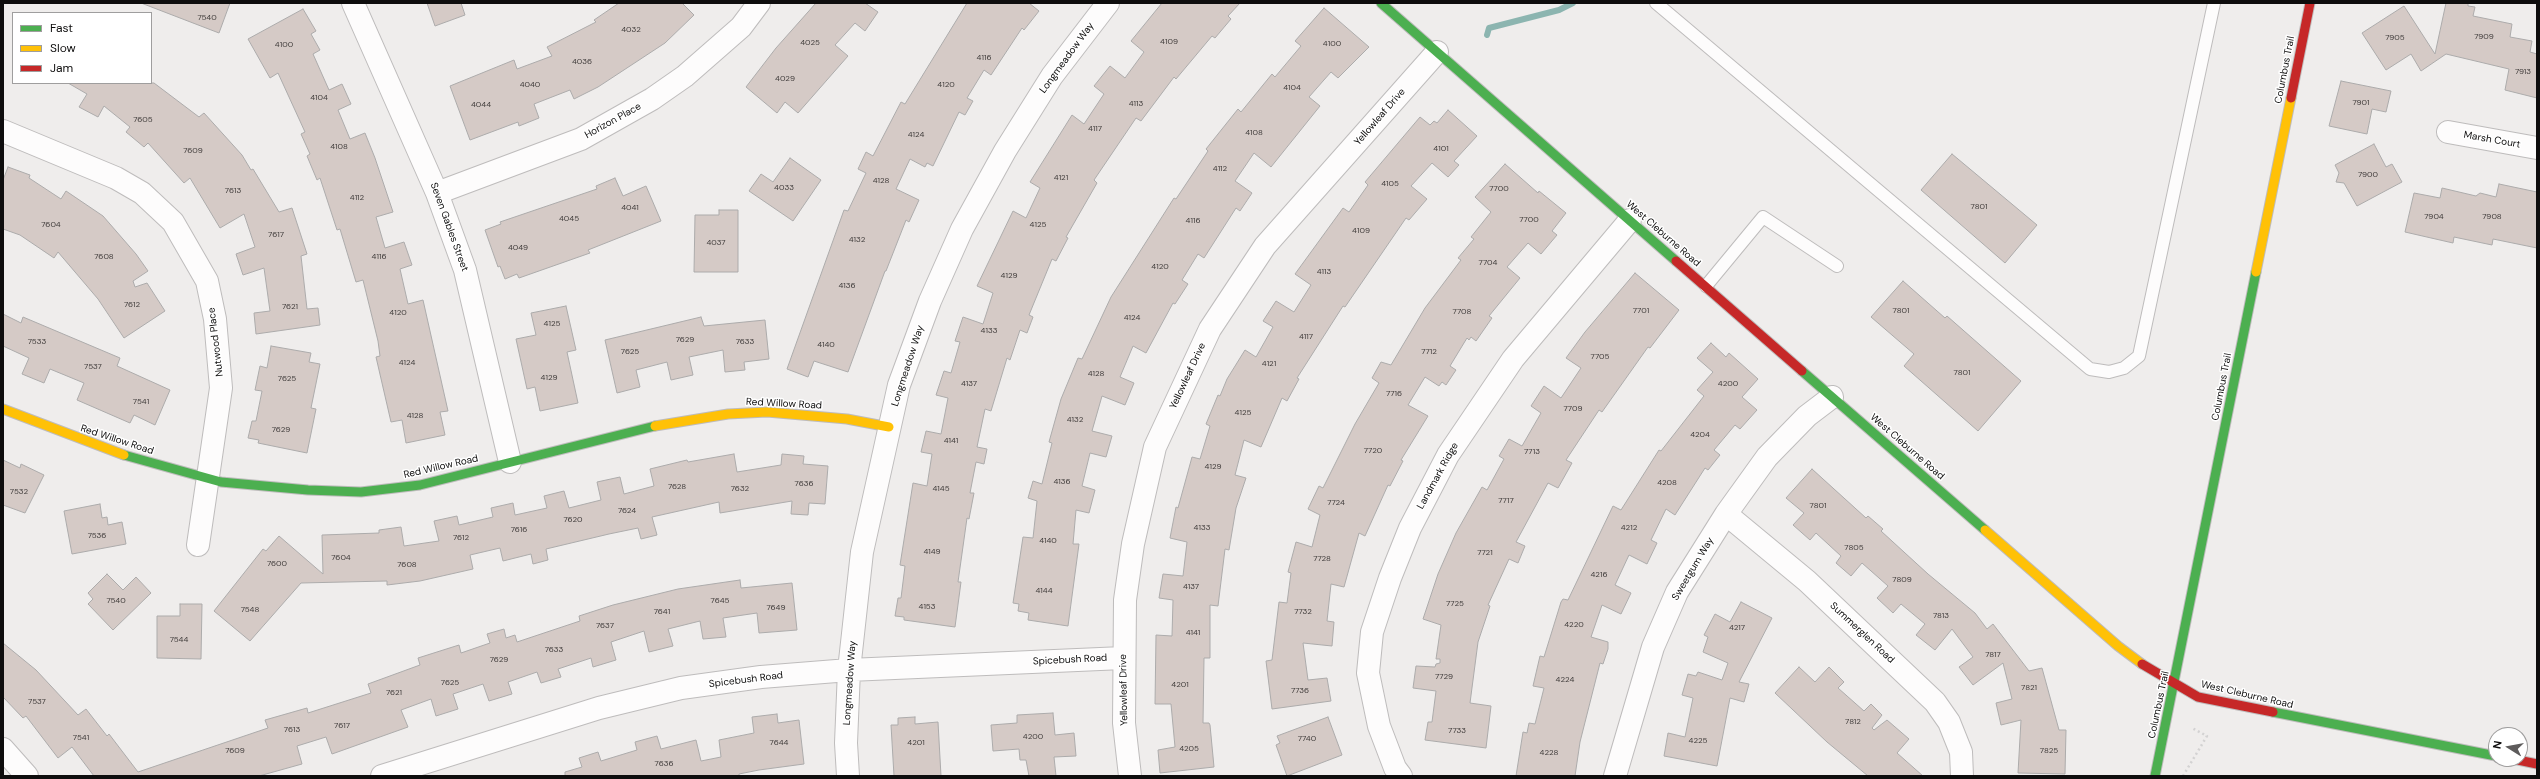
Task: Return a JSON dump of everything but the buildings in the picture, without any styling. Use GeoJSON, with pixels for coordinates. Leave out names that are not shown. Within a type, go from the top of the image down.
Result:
{"type":"FeatureCollection","features":[{"type":"Feature","properties":{"kind":"street","name":"Seven Gables Street"},"geometry":{"type":"LineString","coordinates":[[353,3],[438,193],[465,270],[510,462]]}},
{"type":"Feature","properties":{"kind":"street","name":"Horizon Place"},"geometry":{"type":"LineString","coordinates":[[438,193],[581,139],[652,99],[685,76],[741,27],[760,3]]}},
{"type":"Feature","properties":{"kind":"street","name":"Longmeadow Way"},"geometry":{"type":"LineString","coordinates":[[848,776],[846,743],[849,670],[862,552],[899,385],[927,308],[962,229],[1005,151],[1052,76],[1108,3]]}},
{"type":"Feature","properties":{"kind":"street","name":"West Cleburne Road"},"geometry":{"type":"LineString","coordinates":[[1381,3],[2118,646],[2149,669],[2175,682],[2198,697],[2239,707],[2488,754]]}},
{"type":"Feature","properties":{"kind":"street","name":"Columbus Trail"},"geometry":{"type":"LineString","coordinates":[[2155,776],[2310,3]]}},
{"type":"Feature","properties":{"kind":"street","name":"Yellowleaf Drive"},"geometry":{"type":"LineString","coordinates":[[1130,776],[1124,723],[1123,658],[1125,600],[1133,544],[1155,447],[1210,328],[1265,246],[1437,52]]}},
{"type":"Feature","properties":{"kind":"street","name":"Nutwood Place"},"geometry":{"type":"LineString","coordinates":[[3,131],[116,178],[142,193],[173,222],[207,282],[215,319],[222,388],[198,545]]}},
{"type":"Feature","properties":{"kind":"street","name":"Marsh Court"},"geometry":{"type":"LineString","coordinates":[[2448,132],[2537,148]]}},
{"type":"Feature","properties":{"kind":"street","name":"Landmark Ridge"},"geometry":{"type":"LineString","coordinates":[[1401,776],[1395,768],[1379,726],[1368,673],[1372,632],[1390,578],[1410,528],[1448,455],[1513,359],[1630,220]]}},
{"type":"Feature","properties":{"kind":"street","name":"Sweetgum Way"},"geometry":{"type":"LineString","coordinates":[[1615,776],[1653,647],[1678,592],[1726,514],[1767,457],[1807,416],[1832,397]]}},
{"type":"Feature","properties":{"kind":"street","name":"Red Willow Road"},"geometry":{"type":"LineString","coordinates":[[3,409],[135,459],[209,478],[308,490],[361,492],[420,485],[669,423],[728,414],[767,412],[847,419],[889,427]]}},
{"type":"Feature","properties":{"kind":"street","name":"Summerglen Road"},"geometry":{"type":"LineString","coordinates":[[1726,514],[1807,581],[1935,702],[1949,722],[1961,752],[1962,776]]}},
{"type":"Feature","properties":{"kind":"street","name":"Spicebush Road"},"geometry":{"type":"LineString","coordinates":[[382,776],[599,708],[681,688],[761,677],[849,670],[1123,658]]}},
{"type":"Feature","properties":{"kind":"street"},"geometry":{"type":"LineString","coordinates":[[3,749],[27,776]]}},
{"type":"Feature","properties":{"kind":"lane"},"geometry":{"type":"LineString","coordinates":[[1656,3],[2090,369],[2109,372],[2124,368],[2139,356],[2214,3]]}},
{"type":"Feature","properties":{"kind":"lane"},"geometry":{"type":"LineString","coordinates":[[1706,286],[1763,217],[1837,266]]}},
{"type":"Feature","properties":{"kind":"path"},"geometry":{"type":"LineString","coordinates":[[2183,776],[2207,736],[2192,728]]}},
{"type":"Feature","properties":{"kind":"waterway"},"geometry":{"type":"LineString","coordinates":[[1487,35],[1489,28],[1559,10],[1573,3]]}},
{"type":"Feature","properties":{"kind":"traffic: fast"},"geometry":{"type":"LineString","coordinates":[[1381,3],[1676,261]]}},
{"type":"Feature","properties":{"kind":"traffic: fast"},"geometry":{"type":"LineString","coordinates":[[2155,776],[2256,272]]}},
{"type":"Feature","properties":{"kind":"traffic: fast"},"geometry":{"type":"LineString","coordinates":[[1802,371],[1985,530]]}},
{"type":"Feature","properties":{"kind":"traffic: fast"},"geometry":{"type":"LineString","coordinates":[[124,455],[221,482],[308,490],[361,492],[420,485],[655,426]]}},
{"type":"Feature","properties":{"kind":"traffic: fast"},"geometry":{"type":"LineString","coordinates":[[2273,712],[2488,754]]}},
{"type":"Feature","properties":{"kind":"traffic: slow"},"geometry":{"type":"LineString","coordinates":[[2256,272],[2291,98]]}},
{"type":"Feature","properties":{"kind":"traffic: slow"},"geometry":{"type":"LineString","coordinates":[[3,409],[124,455]]}},
{"type":"Feature","properties":{"kind":"traffic: slow"},"geometry":{"type":"LineString","coordinates":[[655,426],[728,414],[767,412],[847,419],[889,427]]}},
{"type":"Feature","properties":{"kind":"traffic: slow"},"geometry":{"type":"LineString","coordinates":[[1985,530],[2118,646],[2142,664]]}},
{"type":"Feature","properties":{"kind":"traffic: jam"},"geometry":{"type":"LineString","coordinates":[[2291,98],[2310,3]]}},
{"type":"Feature","properties":{"kind":"traffic: jam"},"geometry":{"type":"LineString","coordinates":[[1676,261],[1802,371]]}},
{"type":"Feature","properties":{"kind":"traffic: jam"},"geometry":{"type":"LineString","coordinates":[[2142,664],[2198,697],[2273,712]]}},
{"type":"Feature","properties":{"kind":"traffic: jam"},"geometry":{"type":"LineString","coordinates":[[2528,762],[2537,764]]}}]}
